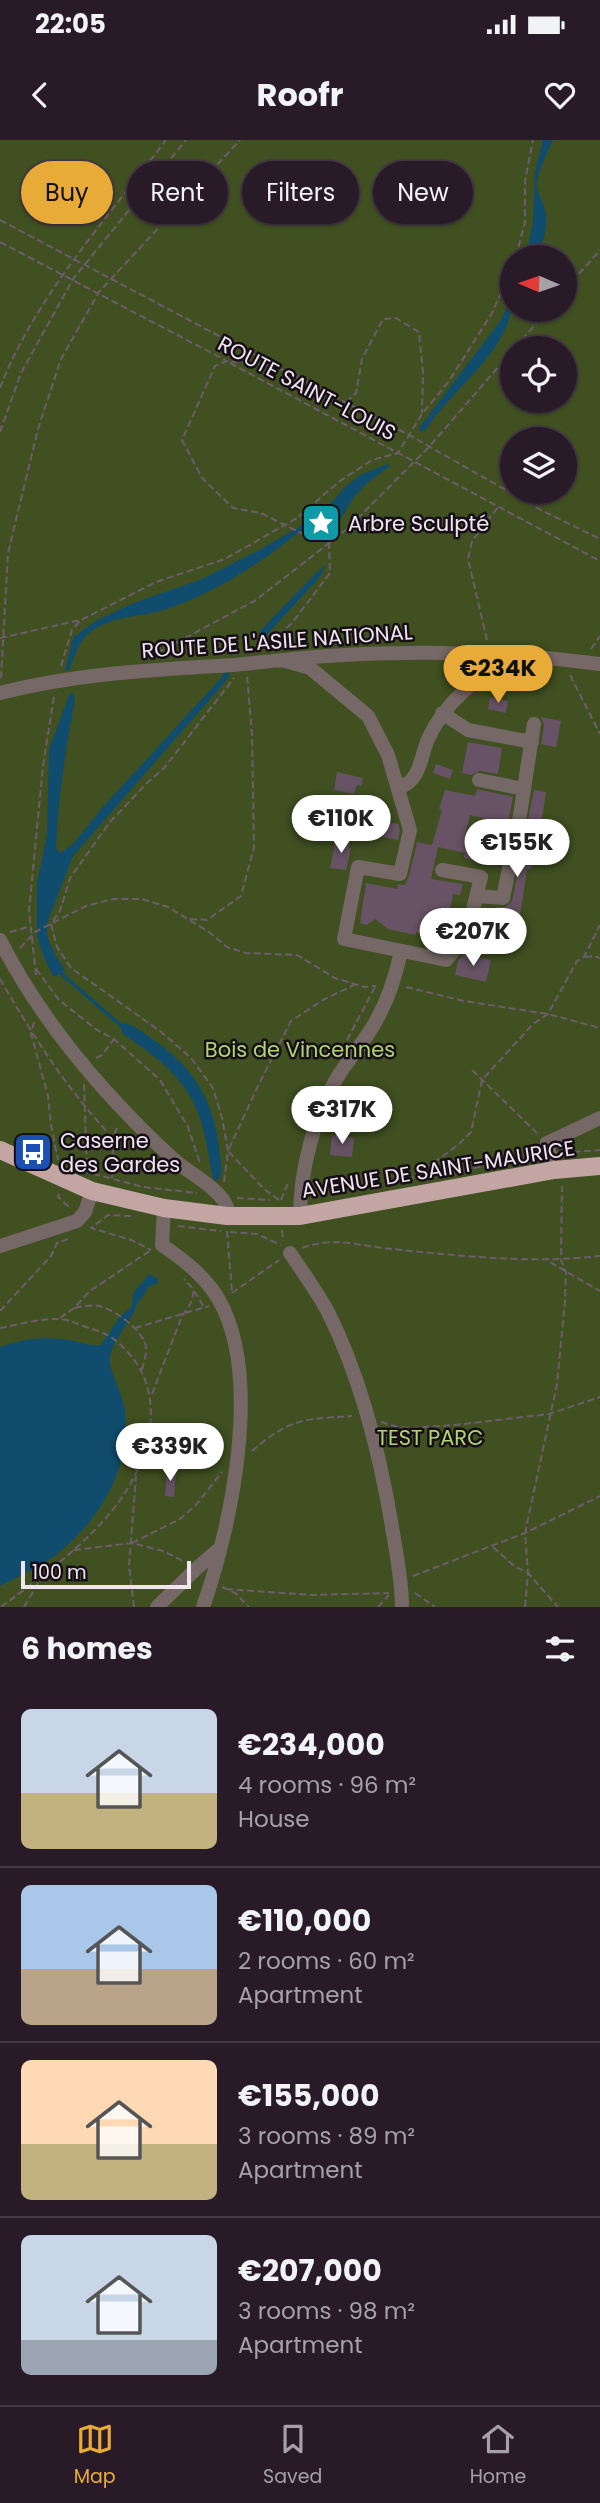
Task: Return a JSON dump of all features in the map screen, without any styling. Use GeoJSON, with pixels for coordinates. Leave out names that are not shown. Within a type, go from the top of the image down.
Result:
{"type":"FeatureCollection","features":[{"type":"Feature","properties":{"kind":"main road","name":"AVENUE DE SAINT-MAURICE"},"geometry":{"type":"LineString","coordinates":[[0,1150],[92,1191],[227,1223],[300,1216],[553,1159],[600,1166]]}},
{"type":"Feature","properties":{"kind":"street","name":"ROUTE DE L'ASILE NATIONAL"},"geometry":{"type":"LineString","coordinates":[[0,691],[120,673],[412,653],[514,655],[600,664]]}},
{"type":"Feature","properties":{"kind":"street"},"geometry":{"type":"LineString","coordinates":[[399,788],[415,776],[428,740],[442,713],[463,690],[514,655]]}},
{"type":"Feature","properties":{"kind":"street"},"geometry":{"type":"LineString","coordinates":[[282,660],[310,668],[368,716],[388,755],[410,830],[400,874],[358,867],[344,939],[446,960],[467,934],[481,877],[442,870]]}},
{"type":"Feature","properties":{"kind":"street"},"geometry":{"type":"LineString","coordinates":[[442,713],[468,730],[532,742]]}},
{"type":"Feature","properties":{"kind":"street"},"geometry":{"type":"LineString","coordinates":[[477,896],[503,898],[534,724]]}},
{"type":"Feature","properties":{"kind":"street"},"geometry":{"type":"LineString","coordinates":[[480,780],[524,789]]}},
{"type":"Feature","properties":{"kind":"street"},"geometry":{"type":"LineString","coordinates":[[4,936],[9,959],[86,1069],[174,1161],[219,1196],[226,1205],[227,1223]]}},
{"type":"Feature","properties":{"kind":"street"},"geometry":{"type":"LineString","coordinates":[[300,1216],[301,1189],[317,1120],[336,1078],[370,1031],[394,984],[401,950]]}},
{"type":"Feature","properties":{"kind":"street"},"geometry":{"type":"LineString","coordinates":[[553,1159],[600,1118]]}},
{"type":"Feature","properties":{"kind":"street"},"geometry":{"type":"LineString","coordinates":[[0,1246],[77,1221],[85,1212],[92,1191]]}},
{"type":"Feature","properties":{"kind":"street"},"geometry":{"type":"LineString","coordinates":[[164,1208],[162,1245],[226,1297],[239,1373],[237,1462],[219,1549],[203,1607]]}},
{"type":"Feature","properties":{"kind":"street"},"geometry":{"type":"LineString","coordinates":[[287,1250],[327,1310],[349,1360],[368,1418],[386,1488],[402,1587],[402,1607]]}},
{"type":"Feature","properties":{"kind":"street"},"geometry":{"type":"LineString","coordinates":[[157,1607],[219,1549]]}},
{"type":"Feature","properties":{"kind":"path"},"geometry":{"type":"LineString","coordinates":[[0,388],[8,366],[33,319],[166,140]]}},
{"type":"Feature","properties":{"kind":"path"},"geometry":{"type":"LineString","coordinates":[[0,432],[20,373],[73,279],[186,140]]}},
{"type":"Feature","properties":{"kind":"path"},"geometry":{"type":"LineString","coordinates":[[0,691],[8,552],[38,429],[61,359],[99,292],[240,140]]}},
{"type":"Feature","properties":{"kind":"path"},"geometry":{"type":"LineString","coordinates":[[519,245],[525,222],[525,181],[533,140]]}},
{"type":"Feature","properties":{"kind":"path"},"geometry":{"type":"LineString","coordinates":[[0,220],[409,435],[541,510],[600,539]]}},
{"type":"Feature","properties":{"kind":"path","name":"ROUTE SAINT-LOUIS"},"geometry":{"type":"LineString","coordinates":[[0,242],[99,292],[600,561]]}},
{"type":"Feature","properties":{"kind":"path"},"geometry":{"type":"LineString","coordinates":[[578,275],[600,250]]}},
{"type":"Feature","properties":{"kind":"path"},"geometry":{"type":"LineString","coordinates":[[2,638],[81,620],[156,582],[225,559],[285,525],[372,460],[398,453],[422,414],[449,381],[492,313],[500,295]]}},
{"type":"Feature","properties":{"kind":"path"},"geometry":{"type":"LineString","coordinates":[[346,402],[356,393],[362,359],[383,319],[396,318],[419,332],[423,373],[422,414]]}},
{"type":"Feature","properties":{"kind":"path"},"geometry":{"type":"LineString","coordinates":[[525,336],[538,322]]}},
{"type":"Feature","properties":{"kind":"path"},"geometry":{"type":"LineString","coordinates":[[219,1196],[227,1175],[228,1151],[213,1088],[191,1058],[160,1031],[71,968],[57,947],[51,924],[60,911],[71,878],[110,822],[165,767],[181,743],[246,664],[292,623],[330,573],[329,544],[322,537],[303,534],[261,513],[233,508],[202,478],[182,440],[215,366],[227,361],[275,366]]}},
{"type":"Feature","properties":{"kind":"path"},"geometry":{"type":"LineString","coordinates":[[144,660],[256,600],[329,544],[385,494],[500,365]]}},
{"type":"Feature","properties":{"kind":"path"},"geometry":{"type":"LineString","coordinates":[[491,655],[468,559],[471,541],[498,507]]}},
{"type":"Feature","properties":{"kind":"path"},"geometry":{"type":"LineString","coordinates":[[81,620],[72,630],[57,681],[43,766],[29,927],[36,968],[59,1000],[97,1030],[114,1039],[160,1080],[188,1127],[200,1162],[202,1182]]}},
{"type":"Feature","properties":{"kind":"path"},"geometry":{"type":"LineString","coordinates":[[582,662],[600,636]]}},
{"type":"Feature","properties":{"kind":"path"},"geometry":{"type":"LineString","coordinates":[[562,659],[600,734]]}},
{"type":"Feature","properties":{"kind":"path"},"geometry":{"type":"LineString","coordinates":[[187,918],[207,920],[241,896],[254,847],[246,664]]}},
{"type":"Feature","properties":{"kind":"path"},"geometry":{"type":"LineString","coordinates":[[9,959],[35,932],[86,906],[113,899],[142,899],[168,907],[227,947],[246,953],[298,955],[335,978],[364,987],[394,984],[464,1002],[548,1014],[600,1028]]}},
{"type":"Feature","properties":{"kind":"path"},"geometry":{"type":"LineString","coordinates":[[584,957],[600,925]]}},
{"type":"Feature","properties":{"kind":"path"},"geometry":{"type":"LineString","coordinates":[[4,936],[29,927]]}},
{"type":"Feature","properties":{"kind":"path"},"geometry":{"type":"LineString","coordinates":[[600,958],[584,957],[577,961],[548,1014],[533,1024],[482,1080],[471,1132],[408,1181],[600,1150]]}},
{"type":"Feature","properties":{"kind":"path"},"geometry":{"type":"LineString","coordinates":[[0,979],[31,1033],[85,1109],[113,1138]]}},
{"type":"Feature","properties":{"kind":"path"},"geometry":{"type":"LineString","coordinates":[[228,1151],[262,1076],[291,1021],[323,1000],[355,984]]}},
{"type":"Feature","properties":{"kind":"path"},"geometry":{"type":"LineString","coordinates":[[31,1033],[48,1096],[59,1161]]}},
{"type":"Feature","properties":{"kind":"path"},"geometry":{"type":"LineString","coordinates":[[114,1039],[103,1055],[93,1060],[86,1069],[83,1087],[87,1172],[143,1187],[280,1201],[264,1189],[228,1151]]}},
{"type":"Feature","properties":{"kind":"path"},"geometry":{"type":"LineString","coordinates":[[472,1070],[553,1159],[561,1260],[566,1272],[556,1384],[525,1534],[528,1573],[525,1607]]}},
{"type":"Feature","properties":{"kind":"path"},"geometry":{"type":"LineString","coordinates":[[112,1178],[113,1138],[124,1110]]}},
{"type":"Feature","properties":{"kind":"path"},"geometry":{"type":"LineString","coordinates":[[61,1189],[58,1197],[75,1214]]}},
{"type":"Feature","properties":{"kind":"path"},"geometry":{"type":"LineString","coordinates":[[59,1319],[90,1291],[151,1250],[131,1240],[90,1228],[108,1215],[113,1215]]}},
{"type":"Feature","properties":{"kind":"path"},"geometry":{"type":"LineString","coordinates":[[226,1297],[227,1223],[257,1234],[287,1250]]}},
{"type":"Feature","properties":{"kind":"path"},"geometry":{"type":"LineString","coordinates":[[281,1226],[287,1250]]}},
{"type":"Feature","properties":{"kind":"path"},"geometry":{"type":"LineString","coordinates":[[135,1328],[205,1308],[226,1297],[287,1250],[328,1241],[390,1249],[547,1260],[600,1256]]}},
{"type":"Feature","properties":{"kind":"path"},"geometry":{"type":"LineString","coordinates":[[0,1311],[51,1256],[57,1243]]}},
{"type":"Feature","properties":{"kind":"path"},"geometry":{"type":"LineString","coordinates":[[547,1260],[600,1291]]}},
{"type":"Feature","properties":{"kind":"path"},"geometry":{"type":"LineString","coordinates":[[180,1275],[194,1290],[205,1308]]}},
{"type":"Feature","properties":{"kind":"path"},"geometry":{"type":"LineString","coordinates":[[134,1607],[129,1565],[136,1474],[149,1437],[151,1395],[182,1316],[191,1303],[194,1290]]}},
{"type":"Feature","properties":{"kind":"path"},"geometry":{"type":"LineString","coordinates":[[74,1308],[90,1305],[103,1307],[135,1328],[146,1348],[142,1370]]}},
{"type":"Feature","properties":{"kind":"path"},"geometry":{"type":"LineString","coordinates":[[0,1328],[59,1319],[106,1332],[121,1342],[142,1370],[151,1395]]}},
{"type":"Feature","properties":{"kind":"path"},"geometry":{"type":"LineString","coordinates":[[73,1550],[132,1543],[180,1519],[196,1505],[215,1478],[269,1436],[296,1421],[352,1416],[411,1428],[549,1414],[600,1397]]}},
{"type":"Feature","properties":{"kind":"path"},"geometry":{"type":"LineString","coordinates":[[1,1607],[96,1530],[136,1474]]}},
{"type":"Feature","properties":{"kind":"path"},"geometry":{"type":"LineString","coordinates":[[435,1607],[423,1596],[402,1587],[414,1575],[525,1534],[600,1496]]}},
{"type":"Feature","properties":{"kind":"path"},"geometry":{"type":"LineString","coordinates":[[132,1543],[163,1552],[197,1568]]}},
{"type":"Feature","properties":{"kind":"path"},"geometry":{"type":"LineString","coordinates":[[492,1546],[514,1566],[528,1573],[558,1607]]}},
{"type":"Feature","properties":{"kind":"path"},"geometry":{"type":"LineString","coordinates":[[24,1607],[42,1576]]}},
{"type":"Feature","properties":{"kind":"path"},"geometry":{"type":"LineString","coordinates":[[249,1607],[235,1593],[226,1589],[312,1595],[390,1593],[378,1607]]}},
{"type":"Feature","properties":{"kind":"green space","name":"Bois de Vincennes"},"geometry":{"type":"Polygon","coordinates":[[[0,140],[600,140],[600,1607],[0,1607],[0,140]]]}},
{"type":"Feature","properties":{"kind":"water"},"geometry":{"type":"Polygon","coordinates":[[[543,140],[553,140],[537,182],[545,211],[545,232],[541,245],[528,245],[533,221],[535,172],[543,140]]]}},
{"type":"Feature","properties":{"kind":"water"},"geometry":{"type":"Polygon","coordinates":[[[500,321],[507,322],[503,334],[479,368],[425,431],[419,428],[500,321]]]}},
{"type":"Feature","properties":{"kind":"water"},"geometry":{"type":"Polygon","coordinates":[[[388,464],[390,466],[368,482],[354,497],[334,530],[318,516],[267,557],[211,591],[170,608],[102,625],[84,638],[69,670],[65,671],[73,638],[94,622],[131,604],[202,579],[259,550],[296,529],[331,503],[346,486],[362,474],[388,464]]]}},
{"type":"Feature","properties":{"kind":"water"},"geometry":{"type":"Polygon","coordinates":[[[327,565],[318,579],[262,640],[260,631],[327,565]]]}},
{"type":"Feature","properties":{"kind":"water"},"geometry":{"type":"Polygon","coordinates":[[[224,672],[231,674],[73,856],[47,923],[49,942],[65,970],[54,977],[37,937],[37,884],[47,835],[49,749],[70,693],[73,693],[75,698],[59,810],[56,848],[60,853],[73,844],[224,672]]]}},
{"type":"Feature","properties":{"kind":"water"},"geometry":{"type":"Polygon","coordinates":[[[123,1023],[137,1029],[166,1049],[180,1061],[200,1088],[208,1103],[217,1136],[222,1169],[217,1181],[213,1178],[198,1113],[185,1088],[167,1068],[123,1034],[123,1023]]]}},
{"type":"Feature","properties":{"kind":"water"},"geometry":{"type":"Polygon","coordinates":[[[149,1274],[158,1279],[158,1283],[148,1287],[138,1301],[110,1356],[111,1368],[124,1405],[126,1433],[123,1453],[109,1491],[86,1526],[56,1555],[0,1586],[0,1347],[41,1338],[101,1345],[119,1318],[132,1306],[133,1293],[149,1274]]]}},
{"type":"Feature","properties":{"kind":"building"},"geometry":{"type":"Polygon","coordinates":[[[490,697],[508,701],[506,713],[488,709],[490,697]]]}},
{"type":"Feature","properties":{"kind":"building"},"geometry":{"type":"Polygon","coordinates":[[[541,717],[561,721],[556,747],[541,744],[544,725],[541,717]]]}},
{"type":"Feature","properties":{"kind":"building"},"geometry":{"type":"Polygon","coordinates":[[[468,742],[502,748],[498,774],[480,771],[471,775],[462,773],[468,742]]]}},
{"type":"Feature","properties":{"kind":"building"},"geometry":{"type":"Polygon","coordinates":[[[436,764],[453,770],[450,779],[433,773],[436,764]]]}},
{"type":"Feature","properties":{"kind":"building"},"geometry":{"type":"Polygon","coordinates":[[[337,772],[363,778],[361,786],[357,785],[354,794],[334,790],[337,772]]]}},
{"type":"Feature","properties":{"kind":"building"},"geometry":{"type":"Polygon","coordinates":[[[477,789],[513,797],[504,845],[492,842],[496,821],[470,815],[465,835],[485,840],[483,855],[478,854],[477,861],[464,858],[465,853],[438,847],[431,879],[463,884],[460,895],[453,894],[444,940],[437,938],[424,919],[421,933],[416,932],[416,935],[388,929],[375,919],[367,925],[360,923],[366,883],[397,889],[398,884],[405,885],[417,842],[432,845],[445,790],[475,796],[477,789]]]}},
{"type":"Feature","properties":{"kind":"building"},"geometry":{"type":"Polygon","coordinates":[[[534,790],[546,792],[540,831],[537,831],[531,869],[527,869],[515,948],[502,946],[505,930],[479,926],[483,907],[506,907],[512,901],[534,790]]]}},
{"type":"Feature","properties":{"kind":"building"},"geometry":{"type":"Polygon","coordinates":[[[378,816],[387,817],[386,822],[398,824],[398,840],[374,835],[378,816]]]}},
{"type":"Feature","properties":{"kind":"building"},"geometry":{"type":"Polygon","coordinates":[[[336,839],[350,842],[346,870],[330,868],[336,839]]]}},
{"type":"Feature","properties":{"kind":"building"},"geometry":{"type":"Polygon","coordinates":[[[463,954],[491,960],[486,982],[455,975],[458,961],[463,954]]]}},
{"type":"Feature","properties":{"kind":"building"},"geometry":{"type":"Polygon","coordinates":[[[343,1087],[353,1088],[351,1102],[338,1101],[343,1087]]]}},
{"type":"Feature","properties":{"kind":"building"},"geometry":{"type":"Polygon","coordinates":[[[332,1135],[354,1138],[352,1157],[330,1155],[332,1135]]]}},
{"type":"Feature","properties":{"kind":"building"},"geometry":{"type":"Polygon","coordinates":[[[167,1469],[176,1470],[174,1497],[165,1496],[167,1469]]]}},
{"type":"Feature","properties":{"kind":"waterway"},"geometry":{"type":"LineString","coordinates":[[57,970],[125,1029]]}},
{"type":"Feature","properties":{"kind":"place","name":"Arbre Sculpté"},"geometry":{"type":"Point","coordinates":[321,523]}},
{"type":"Feature","properties":{"kind":"place","name":"Caserne des Gardes"},"geometry":{"type":"Point","coordinates":[33,1152]}},
{"type":"Feature","properties":{"kind":"park label","name":"TEST PARC"},"geometry":{"type":"Point","coordinates":[430,1437]}}]}
